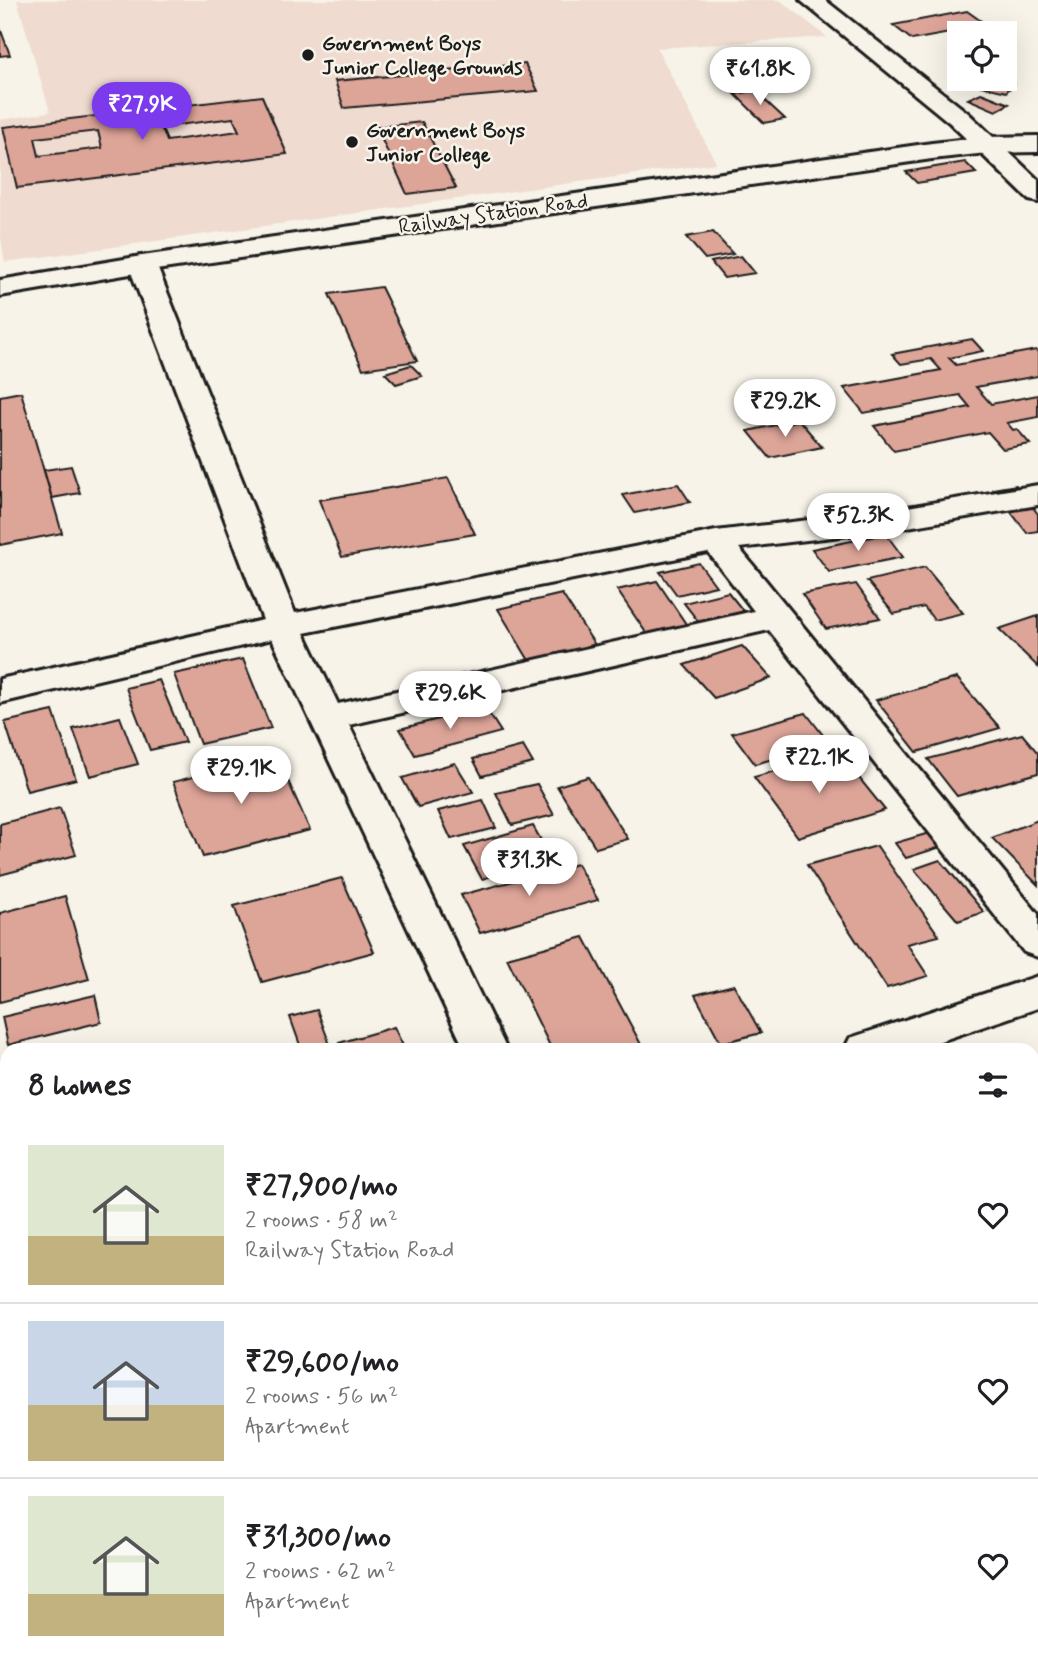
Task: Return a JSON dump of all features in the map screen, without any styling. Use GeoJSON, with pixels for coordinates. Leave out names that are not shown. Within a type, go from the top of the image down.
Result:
{"type":"FeatureCollection","features":[{"type":"Feature","properties":{"kind":"street"},"geometry":{"type":"LineString","coordinates":[[811,0],[959,118],[1038,194]]}},
{"type":"Feature","properties":{"kind":"street","name":"Railway Station Road"},"geometry":{"type":"LineString","coordinates":[[0,288],[142,264],[646,191],[987,145],[1038,144]]}},
{"type":"Feature","properties":{"kind":"street"},"geometry":{"type":"LineString","coordinates":[[142,264],[283,626],[483,1043]]}},
{"type":"Feature","properties":{"kind":"street"},"geometry":{"type":"LineString","coordinates":[[0,691],[283,626],[716,541],[884,521],[1038,495]]}},
{"type":"Feature","properties":{"kind":"street"},"geometry":{"type":"LineString","coordinates":[[716,541],[1038,942]]}},
{"type":"Feature","properties":{"kind":"street"},"geometry":{"type":"LineString","coordinates":[[327,718],[778,617]]}},
{"type":"Feature","properties":{"kind":"street"},"geometry":{"type":"LineString","coordinates":[[882,1043],[1038,992]]}},
{"type":"Feature","properties":{"kind":"shaded area","name":"Government Boys Junior College"},"geometry":{"type":"Polygon","coordinates":[[[17,0],[780,0],[827,37],[657,48],[716,163],[5,262],[0,232],[0,120],[50,112],[17,0]]]}},
{"type":"Feature","properties":{"kind":"building"},"geometry":{"type":"Polygon","coordinates":[[[967,11],[981,21],[947,21],[947,34],[912,40],[893,25],[967,11]]]}},
{"type":"Feature","properties":{"kind":"building"},"geometry":{"type":"Polygon","coordinates":[[[0,28],[10,55],[0,56],[0,28]]]}},
{"type":"Feature","properties":{"kind":"building"},"geometry":{"type":"Polygon","coordinates":[[[525,64],[538,91],[344,108],[335,81],[525,64]]]}},
{"type":"Feature","properties":{"kind":"building"},"geometry":{"type":"Polygon","coordinates":[[[755,91],[785,119],[764,123],[735,94],[755,91]]]}},
{"type":"Feature","properties":{"kind":"building"},"geometry":{"type":"Polygon","coordinates":[[[981,93],[1009,104],[996,111],[968,99],[981,93]]]}},
{"type":"Feature","properties":{"kind":"building"},"geometry":{"type":"Polygon","coordinates":[[[262,96],[287,154],[17,188],[3,127],[262,96]],[[233,118],[161,127],[167,141],[239,131],[233,118]],[[98,131],[35,138],[39,156],[102,148],[98,131]]]}},
{"type":"Feature","properties":{"kind":"building"},"geometry":{"type":"Polygon","coordinates":[[[422,122],[456,188],[407,194],[376,127],[422,122]]]}},
{"type":"Feature","properties":{"kind":"building"},"geometry":{"type":"Polygon","coordinates":[[[965,162],[976,173],[917,183],[906,172],[965,162]]]}},
{"type":"Feature","properties":{"kind":"building"},"geometry":{"type":"Polygon","coordinates":[[[713,232],[733,254],[705,259],[686,237],[713,232]]]}},
{"type":"Feature","properties":{"kind":"building"},"geometry":{"type":"Polygon","coordinates":[[[741,256],[755,273],[724,278],[711,262],[741,256]]]}},
{"type":"Feature","properties":{"kind":"building"},"geometry":{"type":"Polygon","coordinates":[[[381,287],[417,361],[363,369],[329,294],[381,287]]]}},
{"type":"Feature","properties":{"kind":"building"},"geometry":{"type":"Polygon","coordinates":[[[972,339],[983,351],[949,358],[956,365],[1036,350],[1038,352],[1038,376],[976,387],[991,404],[1038,395],[1038,417],[1007,423],[1013,430],[1017,429],[1030,444],[1003,449],[988,432],[894,451],[874,426],[970,407],[960,395],[864,413],[844,388],[941,370],[931,359],[901,364],[892,354],[972,339]]]}},
{"type":"Feature","properties":{"kind":"building"},"geometry":{"type":"Polygon","coordinates":[[[411,365],[422,376],[396,384],[385,373],[411,365]]]}},
{"type":"Feature","properties":{"kind":"building"},"geometry":{"type":"Polygon","coordinates":[[[21,392],[62,533],[0,545],[0,396],[21,392]]]}},
{"type":"Feature","properties":{"kind":"building"},"geometry":{"type":"Polygon","coordinates":[[[799,420],[822,447],[770,458],[748,431],[799,420]]]}},
{"type":"Feature","properties":{"kind":"building"},"geometry":{"type":"Polygon","coordinates":[[[71,466],[80,493],[52,498],[44,470],[71,466]]]}},
{"type":"Feature","properties":{"kind":"building"},"geometry":{"type":"Polygon","coordinates":[[[448,478],[475,534],[342,557],[319,500],[448,478]]]}},
{"type":"Feature","properties":{"kind":"building"},"geometry":{"type":"Polygon","coordinates":[[[678,484],[690,502],[635,513],[623,495],[678,484]]]}},
{"type":"Feature","properties":{"kind":"building"},"geometry":{"type":"Polygon","coordinates":[[[1016,485],[1038,514],[1038,531],[1027,533],[993,489],[1016,485]]]}},
{"type":"Feature","properties":{"kind":"building"},"geometry":{"type":"Polygon","coordinates":[[[886,534],[903,557],[829,572],[812,549],[886,534]]]}},
{"type":"Feature","properties":{"kind":"building"},"geometry":{"type":"Polygon","coordinates":[[[699,563],[716,586],[677,595],[660,572],[699,563]]]}},
{"type":"Feature","properties":{"kind":"building"},"geometry":{"type":"Polygon","coordinates":[[[925,567],[963,613],[934,620],[924,607],[894,614],[867,581],[925,567]]]}},
{"type":"Feature","properties":{"kind":"building"},"geometry":{"type":"Polygon","coordinates":[[[657,581],[690,630],[651,640],[617,590],[657,581]]]}},
{"type":"Feature","properties":{"kind":"building"},"geometry":{"type":"Polygon","coordinates":[[[856,584],[880,618],[826,629],[802,594],[856,584]]]}},
{"type":"Feature","properties":{"kind":"building"},"geometry":{"type":"Polygon","coordinates":[[[728,592],[749,618],[705,630],[684,603],[728,592]]]}},
{"type":"Feature","properties":{"kind":"building"},"geometry":{"type":"Polygon","coordinates":[[[562,594],[599,651],[533,667],[498,609],[562,594]]]}},
{"type":"Feature","properties":{"kind":"building"},"geometry":{"type":"Polygon","coordinates":[[[1038,616],[1038,667],[999,629],[1038,616]]]}},
{"type":"Feature","properties":{"kind":"building"},"geometry":{"type":"Polygon","coordinates":[[[742,646],[771,678],[714,698],[684,665],[742,646]]]}},
{"type":"Feature","properties":{"kind":"building"},"geometry":{"type":"Polygon","coordinates":[[[243,659],[271,728],[200,744],[174,674],[243,659]]]}},
{"type":"Feature","properties":{"kind":"building"},"geometry":{"type":"Polygon","coordinates":[[[957,678],[1000,728],[917,752],[876,700],[957,678]]]}},
{"type":"Feature","properties":{"kind":"building"},"geometry":{"type":"Polygon","coordinates":[[[159,680],[185,742],[150,750],[126,688],[159,680]]]}},
{"type":"Feature","properties":{"kind":"building"},"geometry":{"type":"Polygon","coordinates":[[[485,707],[501,732],[415,755],[400,729],[485,707]]]}},
{"type":"Feature","properties":{"kind":"building"},"geometry":{"type":"Polygon","coordinates":[[[53,711],[76,779],[27,791],[5,722],[53,711]]]}},
{"type":"Feature","properties":{"kind":"building"},"geometry":{"type":"Polygon","coordinates":[[[806,713],[829,743],[755,764],[732,733],[806,713]]]}},
{"type":"Feature","properties":{"kind":"building"},"geometry":{"type":"Polygon","coordinates":[[[120,717],[138,764],[90,776],[73,729],[120,717]]]}},
{"type":"Feature","properties":{"kind":"building"},"geometry":{"type":"Polygon","coordinates":[[[1022,734],[1038,753],[1038,773],[957,796],[928,759],[1022,734]]]}},
{"type":"Feature","properties":{"kind":"building"},"geometry":{"type":"Polygon","coordinates":[[[523,746],[533,763],[482,776],[473,759],[523,746]]]}},
{"type":"Feature","properties":{"kind":"building"},"geometry":{"type":"Polygon","coordinates":[[[839,753],[885,810],[798,837],[754,777],[839,753]]]}},
{"type":"Feature","properties":{"kind":"building"},"geometry":{"type":"Polygon","coordinates":[[[277,756],[310,830],[203,857],[173,782],[277,756]]]}},
{"type":"Feature","properties":{"kind":"building"},"geometry":{"type":"Polygon","coordinates":[[[455,763],[473,792],[418,807],[402,778],[455,763]]]}},
{"type":"Feature","properties":{"kind":"building"},"geometry":{"type":"Polygon","coordinates":[[[588,777],[628,839],[596,848],[557,786],[588,777]]]}},
{"type":"Feature","properties":{"kind":"building"},"geometry":{"type":"Polygon","coordinates":[[[537,784],[554,815],[512,825],[496,793],[537,784]]]}},
{"type":"Feature","properties":{"kind":"building"},"geometry":{"type":"Polygon","coordinates":[[[483,800],[496,828],[451,839],[438,811],[483,800]]]}},
{"type":"Feature","properties":{"kind":"building"},"geometry":{"type":"Polygon","coordinates":[[[60,808],[76,855],[0,875],[0,824],[60,808]]]}},
{"type":"Feature","properties":{"kind":"building"},"geometry":{"type":"Polygon","coordinates":[[[1038,820],[1038,885],[992,838],[1038,820]]]}},
{"type":"Feature","properties":{"kind":"building"},"geometry":{"type":"Polygon","coordinates":[[[533,826],[551,858],[482,879],[464,846],[533,826]]]}},
{"type":"Feature","properties":{"kind":"building"},"geometry":{"type":"Polygon","coordinates":[[[933,832],[944,846],[906,858],[895,843],[933,832]]]}},
{"type":"Feature","properties":{"kind":"building"},"geometry":{"type":"Polygon","coordinates":[[[877,846],[939,936],[907,944],[928,976],[887,988],[807,865],[877,846]]]}},
{"type":"Feature","properties":{"kind":"building"},"geometry":{"type":"Polygon","coordinates":[[[940,860],[984,912],[958,921],[914,869],[940,860]]]}},
{"type":"Feature","properties":{"kind":"building"},"geometry":{"type":"Polygon","coordinates":[[[577,864],[598,900],[480,933],[461,895],[577,864]]]}},
{"type":"Feature","properties":{"kind":"building"},"geometry":{"type":"Polygon","coordinates":[[[342,878],[374,952],[262,982],[234,906],[342,878]]]}},
{"type":"Feature","properties":{"kind":"building"},"geometry":{"type":"Polygon","coordinates":[[[65,896],[89,979],[0,1002],[0,913],[65,896]]]}},
{"type":"Feature","properties":{"kind":"building"},"geometry":{"type":"Polygon","coordinates":[[[584,937],[640,1043],[549,1043],[507,958],[584,937]]]}},
{"type":"Feature","properties":{"kind":"building"},"geometry":{"type":"Polygon","coordinates":[[[734,985],[761,1033],[721,1043],[695,995],[734,985]]]}},
{"type":"Feature","properties":{"kind":"building"},"geometry":{"type":"Polygon","coordinates":[[[95,995],[101,1022],[8,1043],[2,1017],[95,995]]]}},
{"type":"Feature","properties":{"kind":"building"},"geometry":{"type":"Polygon","coordinates":[[[317,1010],[329,1043],[299,1043],[290,1017],[317,1010]]]}},
{"type":"Feature","properties":{"kind":"building"},"geometry":{"type":"Polygon","coordinates":[[[394,1027],[402,1043],[339,1043],[394,1027]]]}},
{"type":"Feature","properties":{"kind":"place","name":"Government Boys Junior College Grounds"},"geometry":{"type":"Point","coordinates":[308,55]}},
{"type":"Feature","properties":{"kind":"place","name":"Government Boys Junior College"},"geometry":{"type":"Point","coordinates":[352,142]}}]}
